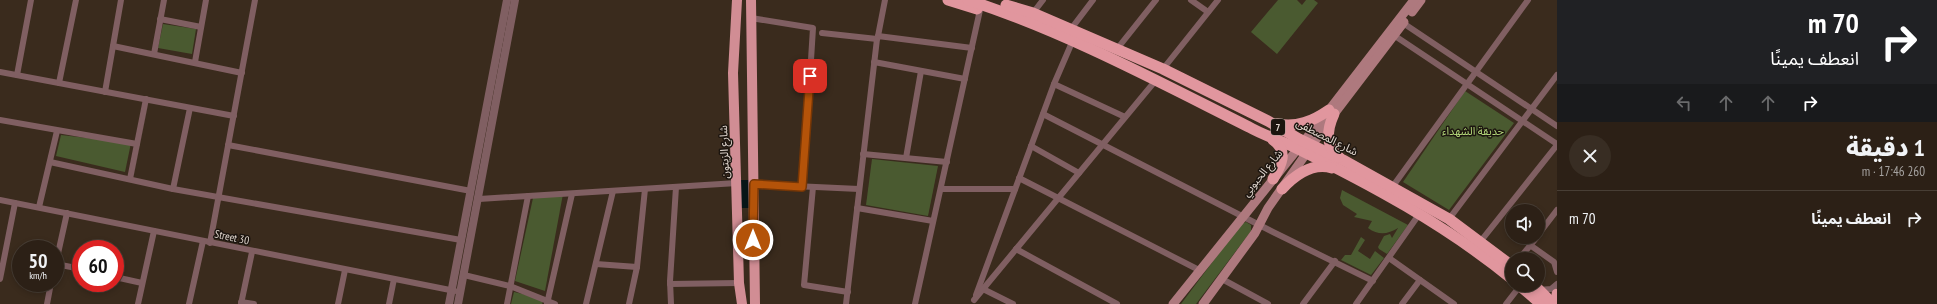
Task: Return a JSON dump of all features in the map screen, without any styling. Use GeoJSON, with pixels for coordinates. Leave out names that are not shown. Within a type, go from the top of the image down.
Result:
{"type":"FeatureCollection","features":[{"type":"Feature","properties":{"kind":"highway"},"geometry":{"type":"LineString","coordinates":[[948,0],[1050,31]]}},
{"type":"Feature","properties":{"kind":"highway","name":"7"},"geometry":{"type":"LineString","coordinates":[[968,0],[1008,6],[1050,31]]}},
{"type":"Feature","properties":{"kind":"highway","name":"7"},"geometry":{"type":"LineString","coordinates":[[989,0],[1032,13]]}},
{"type":"Feature","properties":{"kind":"highway","name":"شارع المصطفى"},"geometry":{"type":"LineString","coordinates":[[1032,13],[1163,69],[1268,121],[1305,147],[1342,166],[1442,227],[1505,274]]}},
{"type":"Feature","properties":{"kind":"highway","name":"شارع المصطفى"},"geometry":{"type":"LineString","coordinates":[[1050,31],[1073,40],[1156,80],[1260,133],[1305,147]]}},
{"type":"Feature","properties":{"kind":"highway"},"geometry":{"type":"LineString","coordinates":[[1268,121],[1293,126],[1313,120],[1331,112]]}},
{"type":"Feature","properties":{"kind":"highway"},"geometry":{"type":"LineString","coordinates":[[1282,189],[1293,178],[1309,169],[1342,166],[1332,151],[1329,141],[1331,112]]}},
{"type":"Feature","properties":{"kind":"highway"},"geometry":{"type":"LineString","coordinates":[[1260,133],[1276,142],[1282,150],[1283,157],[1281,165],[1273,179]]}},
{"type":"Feature","properties":{"kind":"highway","name":"شارع المصطفى"},"geometry":{"type":"LineString","coordinates":[[1342,166],[1393,186],[1449,219],[1505,261]]}},
{"type":"Feature","properties":{"kind":"highway","name":"شارع المصطفى"},"geometry":{"type":"LineString","coordinates":[[1527,292],[1540,304]]}},
{"type":"Feature","properties":{"kind":"highway"},"geometry":{"type":"LineString","coordinates":[[1541,292],[1553,304]]}},
{"type":"Feature","properties":{"kind":"main road"},"geometry":{"type":"LineString","coordinates":[[731,0],[733,73]]}},
{"type":"Feature","properties":{"kind":"main road","name":"شارع الزيتون"},"geometry":{"type":"LineString","coordinates":[[737,0],[733,73],[739,283],[742,304]]}},
{"type":"Feature","properties":{"kind":"main road"},"geometry":{"type":"LineString","coordinates":[[751,0],[755,304]]}},
{"type":"Feature","properties":{"kind":"main road"},"geometry":{"type":"LineString","coordinates":[[751,14],[756,0]]}},
{"type":"Feature","properties":{"kind":"main road"},"geometry":{"type":"LineString","coordinates":[[1401,22],[1414,0]]}},
{"type":"Feature","properties":{"kind":"main road"},"geometry":{"type":"LineString","coordinates":[[1203,304],[1259,225],[1282,189],[1305,147],[1392,33],[1422,0]]}},
{"type":"Feature","properties":{"kind":"main road","name":"شارع الحبوبي"},"geometry":{"type":"LineString","coordinates":[[1173,304],[1198,270],[1273,179],[1305,147]]}},
{"type":"Feature","properties":{"kind":"main road"},"geometry":{"type":"LineString","coordinates":[[737,209],[741,216],[745,217],[750,215],[753,209]]}},
{"type":"Feature","properties":{"kind":"main road"},"geometry":{"type":"LineString","coordinates":[[738,241],[742,234],[745,233],[751,235],[753,240]]}},
{"type":"Feature","properties":{"kind":"street"},"geometry":{"type":"LineString","coordinates":[[17,75],[31,0]]}},
{"type":"Feature","properties":{"kind":"street"},"geometry":{"type":"LineString","coordinates":[[59,83],[76,0]]}},
{"type":"Feature","properties":{"kind":"street"},"geometry":{"type":"LineString","coordinates":[[105,92],[121,0]]}},
{"type":"Feature","properties":{"kind":"street"},"geometry":{"type":"LineString","coordinates":[[154,54],[164,0]]}},
{"type":"Feature","properties":{"kind":"street"},"geometry":{"type":"LineString","coordinates":[[195,62],[206,0]]}},
{"type":"Feature","properties":{"kind":"street"},"geometry":{"type":"LineString","coordinates":[[210,243],[255,0]]}},
{"type":"Feature","properties":{"kind":"street"},"geometry":{"type":"LineString","coordinates":[[458,304],[456,292],[461,240],[507,0]]}},
{"type":"Feature","properties":{"kind":"street"},"geometry":{"type":"LineString","coordinates":[[450,304],[464,274],[516,0]]}},
{"type":"Feature","properties":{"kind":"street"},"geometry":{"type":"LineString","coordinates":[[846,304],[874,62],[885,0]]}},
{"type":"Feature","properties":{"kind":"street"},"geometry":{"type":"LineString","coordinates":[[1032,13],[1043,0]]}},
{"type":"Feature","properties":{"kind":"street"},"geometry":{"type":"LineString","coordinates":[[1071,29],[1093,0]]}},
{"type":"Feature","properties":{"kind":"street"},"geometry":{"type":"LineString","coordinates":[[1117,49],[1156,0]]}},
{"type":"Feature","properties":{"kind":"street"},"geometry":{"type":"LineString","coordinates":[[1191,0],[1208,12]]}},
{"type":"Feature","properties":{"kind":"street"},"geometry":{"type":"LineString","coordinates":[[1163,69],[1218,0]]}},
{"type":"Feature","properties":{"kind":"street"},"geometry":{"type":"LineString","coordinates":[[1393,186],[1528,0]]}},
{"type":"Feature","properties":{"kind":"street"},"geometry":{"type":"LineString","coordinates":[[915,304],[980,10]]}},
{"type":"Feature","properties":{"kind":"street"},"geometry":{"type":"LineString","coordinates":[[751,14],[813,28],[802,187]]}},
{"type":"Feature","properties":{"kind":"street"},"geometry":{"type":"LineString","coordinates":[[160,19],[201,27]]}},
{"type":"Feature","properties":{"kind":"street"},"geometry":{"type":"LineString","coordinates":[[1401,22],[1557,126]]}},
{"type":"Feature","properties":{"kind":"street"},"geometry":{"type":"LineString","coordinates":[[822,33],[972,48]]}},
{"type":"Feature","properties":{"kind":"street"},"geometry":{"type":"LineString","coordinates":[[1392,33],[1557,144],[1480,242]]}},
{"type":"Feature","properties":{"kind":"street"},"geometry":{"type":"LineString","coordinates":[[973,302],[1042,114],[1073,40]]}},
{"type":"Feature","properties":{"kind":"street"},"geometry":{"type":"LineString","coordinates":[[113,46],[242,72]]}},
{"type":"Feature","properties":{"kind":"street"},"geometry":{"type":"LineString","coordinates":[[874,62],[965,79]]}},
{"type":"Feature","properties":{"kind":"street"},"geometry":{"type":"LineString","coordinates":[[906,158],[921,71]]}},
{"type":"Feature","properties":{"kind":"street"},"geometry":{"type":"LineString","coordinates":[[0,72],[234,116]]}},
{"type":"Feature","properties":{"kind":"street"},"geometry":{"type":"LineString","coordinates":[[1449,219],[1530,109],[1557,75]]}},
{"type":"Feature","properties":{"kind":"street"},"geometry":{"type":"LineString","coordinates":[[973,302],[1156,80]]}},
{"type":"Feature","properties":{"kind":"street"},"geometry":{"type":"LineString","coordinates":[[1054,84],[1125,117]]}},
{"type":"Feature","properties":{"kind":"street"},"geometry":{"type":"LineString","coordinates":[[130,179],[146,100]]}},
{"type":"Feature","properties":{"kind":"street"},"geometry":{"type":"LineString","coordinates":[[173,189],[190,108]]}},
{"type":"Feature","properties":{"kind":"street"},"geometry":{"type":"LineString","coordinates":[[1042,114],[1259,225],[1336,261],[1373,281]]}},
{"type":"Feature","properties":{"kind":"street"},"geometry":{"type":"LineString","coordinates":[[0,120],[137,144]]}},
{"type":"Feature","properties":{"kind":"street"},"geometry":{"type":"LineString","coordinates":[[39,207],[57,131]]}},
{"type":"Feature","properties":{"kind":"street"},"geometry":{"type":"LineString","coordinates":[[228,145],[471,191]]}},
{"type":"Feature","properties":{"kind":"street"},"geometry":{"type":"LineString","coordinates":[[1031,146],[1079,173]]}},
{"type":"Feature","properties":{"kind":"street"},"geometry":{"type":"LineString","coordinates":[[863,154],[947,162]]}},
{"type":"Feature","properties":{"kind":"street"},"geometry":{"type":"LineString","coordinates":[[50,162],[173,189],[461,240]]}},
{"type":"Feature","properties":{"kind":"street"},"geometry":{"type":"LineString","coordinates":[[1019,178],[1198,270]]}},
{"type":"Feature","properties":{"kind":"street"},"geometry":{"type":"LineString","coordinates":[[479,199],[737,183]]}},
{"type":"Feature","properties":{"kind":"street"},"geometry":{"type":"LineString","coordinates":[[754,184],[859,189]]}},
{"type":"Feature","properties":{"kind":"street"},"geometry":{"type":"LineString","coordinates":[[671,304],[670,284],[676,187]]}},
{"type":"Feature","properties":{"kind":"street"},"geometry":{"type":"LineString","coordinates":[[813,187],[804,285],[848,292]]}},
{"type":"Feature","properties":{"kind":"street"},"geometry":{"type":"LineString","coordinates":[[629,304],[637,267],[645,189]]}},
{"type":"Feature","properties":{"kind":"street"},"geometry":{"type":"LineString","coordinates":[[941,189],[1015,189]]}},
{"type":"Feature","properties":{"kind":"street"},"geometry":{"type":"LineString","coordinates":[[586,304],[613,191]]}},
{"type":"Feature","properties":{"kind":"street"},"geometry":{"type":"LineString","coordinates":[[547,302],[572,194]]}},
{"type":"Feature","properties":{"kind":"street"},"geometry":{"type":"LineString","coordinates":[[507,304],[528,196]]}},
{"type":"Feature","properties":{"kind":"street","name":"Street 30"},"geometry":{"type":"LineString","coordinates":[[0,200],[456,292]]}},
{"type":"Feature","properties":{"kind":"street"},"geometry":{"type":"LineString","coordinates":[[0,279],[2,255],[16,203]]}},
{"type":"Feature","properties":{"kind":"street"},"geometry":{"type":"LineString","coordinates":[[857,208],[934,222]]}},
{"type":"Feature","properties":{"kind":"street"},"geometry":{"type":"LineString","coordinates":[[1545,226],[1557,210]]}},
{"type":"Feature","properties":{"kind":"street"},"geometry":{"type":"LineString","coordinates":[[61,240],[67,213]]}},
{"type":"Feature","properties":{"kind":"street"},"geometry":{"type":"LineString","coordinates":[[1356,304],[1420,213]]}},
{"type":"Feature","properties":{"kind":"street"},"geometry":{"type":"LineString","coordinates":[[138,304],[154,231]]}},
{"type":"Feature","properties":{"kind":"street"},"geometry":{"type":"LineString","coordinates":[[189,304],[203,241]]}},
{"type":"Feature","properties":{"kind":"street"},"geometry":{"type":"LineString","coordinates":[[1524,252],[1530,245],[1556,263],[1557,272]]}},
{"type":"Feature","properties":{"kind":"street"},"geometry":{"type":"LineString","coordinates":[[1016,249],[1117,304]]}},
{"type":"Feature","properties":{"kind":"street"},"geometry":{"type":"LineString","coordinates":[[252,252],[241,303],[254,304]]}},
{"type":"Feature","properties":{"kind":"street"},"geometry":{"type":"LineString","coordinates":[[1389,258],[1453,304]]}},
{"type":"Feature","properties":{"kind":"street"},"geometry":{"type":"LineString","coordinates":[[1303,304],[1336,261]]}},
{"type":"Feature","properties":{"kind":"street"},"geometry":{"type":"LineString","coordinates":[[596,264],[637,267]]}},
{"type":"Feature","properties":{"kind":"street"},"geometry":{"type":"LineString","coordinates":[[338,304],[345,270]]}},
{"type":"Feature","properties":{"kind":"street"},"geometry":{"type":"LineString","coordinates":[[464,274],[510,286],[555,304]]}},
{"type":"Feature","properties":{"kind":"street"},"geometry":{"type":"LineString","coordinates":[[124,279],[142,284]]}},
{"type":"Feature","properties":{"kind":"street"},"geometry":{"type":"LineString","coordinates":[[389,304],[394,279]]}},
{"type":"Feature","properties":{"kind":"street"},"geometry":{"type":"LineString","coordinates":[[1222,279],[1268,304]]}},
{"type":"Feature","properties":{"kind":"street"},"geometry":{"type":"LineString","coordinates":[[1402,304],[1420,280]]}},
{"type":"Feature","properties":{"kind":"street"},"geometry":{"type":"LineString","coordinates":[[670,284],[739,283]]}},
{"type":"Feature","properties":{"kind":"street"},"geometry":{"type":"LineString","coordinates":[[1545,290],[1551,289],[1557,284]]}},
{"type":"Feature","properties":{"kind":"street"},"geometry":{"type":"LineString","coordinates":[[983,289],[1013,304]]}},
{"type":"Feature","properties":{"kind":"street"},"geometry":{"type":"LineString","coordinates":[[47,304],[50,292]]}},
{"type":"Feature","properties":{"kind":"street"},"geometry":{"type":"LineString","coordinates":[[1506,304],[1512,292]]}},
{"type":"Feature","properties":{"kind":"green space"},"geometry":{"type":"Polygon","coordinates":[[[1278,0],[1297,0],[1302,5],[1306,0],[1314,0],[1318,3],[1277,54],[1251,32],[1278,0]]]}},
{"type":"Feature","properties":{"kind":"green space"},"geometry":{"type":"Polygon","coordinates":[[[163,24],[196,29],[192,54],[158,48],[163,24]]]}},
{"type":"Feature","properties":{"kind":"green space","name":"حديقة الشهداء"},"geometry":{"type":"Polygon","coordinates":[[[1465,91],[1514,123],[1449,210],[1403,182],[1465,91]]]}},
{"type":"Feature","properties":{"kind":"green space"},"geometry":{"type":"Polygon","coordinates":[[[61,135],[131,143],[125,172],[56,156],[61,135]]]}},
{"type":"Feature","properties":{"kind":"green space"},"geometry":{"type":"Polygon","coordinates":[[[872,159],[938,166],[928,216],[866,205],[872,159]]]}},
{"type":"Feature","properties":{"kind":"green space"},"geometry":{"type":"Polygon","coordinates":[[[1342,190],[1408,225],[1387,254],[1378,247],[1384,236],[1390,234],[1392,238],[1398,228],[1391,232],[1383,233],[1372,231],[1368,228],[1372,221],[1354,217],[1357,214],[1343,205],[1340,198],[1342,190]]]}},
{"type":"Feature","properties":{"kind":"green space"},"geometry":{"type":"Polygon","coordinates":[[[563,194],[545,291],[515,281],[533,198],[563,194]]]}},
{"type":"Feature","properties":{"kind":"green space"},"geometry":{"type":"Polygon","coordinates":[[[1246,222],[1251,225],[1251,231],[1196,304],[1181,304],[1241,224],[1246,222]]]}},
{"type":"Feature","properties":{"kind":"green space"},"geometry":{"type":"Polygon","coordinates":[[[1361,237],[1365,240],[1358,251],[1370,259],[1375,251],[1384,258],[1371,275],[1341,260],[1345,255],[1351,255],[1361,237]]]}},
{"type":"Feature","properties":{"kind":"green space"},"geometry":{"type":"Polygon","coordinates":[[[514,292],[544,299],[542,304],[511,304],[514,292]]]}},
{"type":"Feature","properties":{"kind":"shaded area"},"geometry":{"type":"Polygon","coordinates":[[[738,180],[749,180],[749,208],[739,208],[738,180]]]}},
{"type":"Feature","properties":{"kind":"route"},"geometry":{"type":"LineString","coordinates":[[753,240],[754,184],[802,187],[810,76]]}}]}
